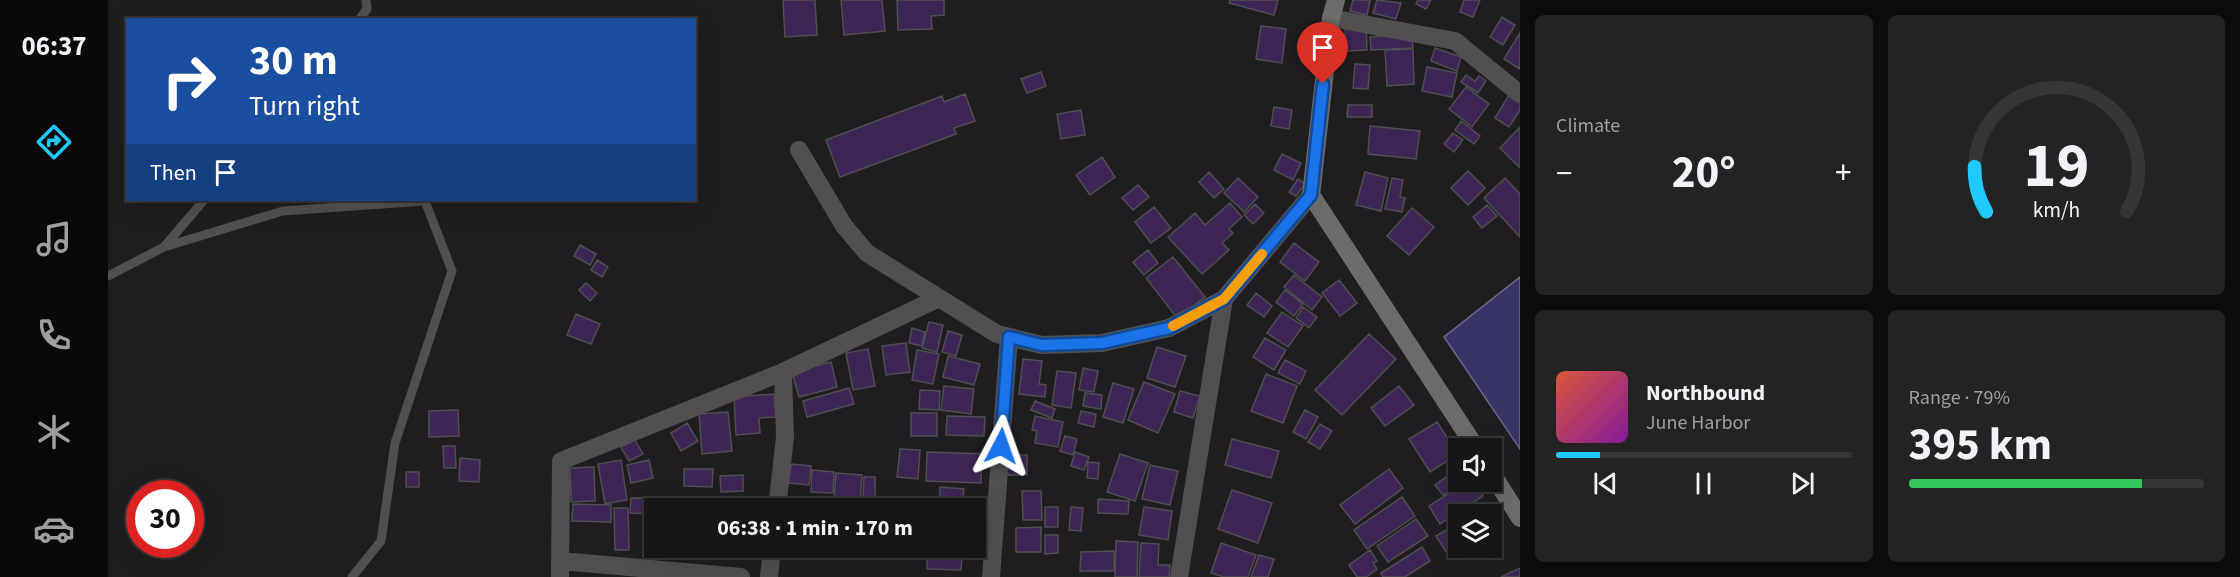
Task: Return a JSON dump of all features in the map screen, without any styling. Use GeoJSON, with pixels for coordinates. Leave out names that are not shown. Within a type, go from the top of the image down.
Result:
{"type":"FeatureCollection","features":[{"type":"Feature","properties":{"kind":"street"},"geometry":{"type":"LineString","coordinates":[[799,150],[844,226],[867,254],[997,334],[1042,345],[1102,343],[1169,328],[1224,299],[1311,195],[1333,9],[1455,41],[1520,94]]}},
{"type":"Feature","properties":{"kind":"street"},"geometry":{"type":"LineString","coordinates":[[1311,195],[1469,438]]}},
{"type":"Feature","properties":{"kind":"street"},"geometry":{"type":"LineString","coordinates":[[741,577],[561,569],[561,461],[783,372],[939,298]]}},
{"type":"Feature","properties":{"kind":"street"},"geometry":{"type":"LineString","coordinates":[[1179,577],[1224,299]]}},
{"type":"Feature","properties":{"kind":"street"},"geometry":{"type":"LineString","coordinates":[[991,577],[1009,337]]}},
{"type":"Feature","properties":{"kind":"street"},"geometry":{"type":"LineString","coordinates":[[778,498],[785,437],[783,372]]}},
{"type":"Feature","properties":{"kind":"street"},"geometry":{"type":"LineString","coordinates":[[1502,489],[1520,518]]}},
{"type":"Feature","properties":{"kind":"street"},"geometry":{"type":"LineString","coordinates":[[769,577],[771,558]]}},
{"type":"Feature","properties":{"kind":"lane"},"geometry":{"type":"LineString","coordinates":[[360,18],[367,9],[366,0]]}},
{"type":"Feature","properties":{"kind":"lane"},"geometry":{"type":"LineString","coordinates":[[164,247],[203,201]]}},
{"type":"Feature","properties":{"kind":"lane"},"geometry":{"type":"LineString","coordinates":[[108,276],[164,247],[284,211],[425,201],[452,270],[395,443],[381,541],[352,577]]}},
{"type":"Feature","properties":{"kind":"shaded area"},"geometry":{"type":"Polygon","coordinates":[[[1520,277],[1520,449],[1444,337],[1520,277]]]}},
{"type":"Feature","properties":{"kind":"building"},"geometry":{"type":"Polygon","coordinates":[[[783,0],[815,0],[817,35],[785,37],[783,0]]]}},
{"type":"Feature","properties":{"kind":"building"},"geometry":{"type":"Polygon","coordinates":[[[841,0],[882,0],[885,31],[844,35],[841,0]]]}},
{"type":"Feature","properties":{"kind":"building"},"geometry":{"type":"Polygon","coordinates":[[[897,0],[944,0],[944,15],[931,16],[932,29],[898,30],[897,0]]]}},
{"type":"Feature","properties":{"kind":"building"},"geometry":{"type":"Polygon","coordinates":[[[1230,0],[1278,0],[1274,15],[1229,3],[1230,0]]]}},
{"type":"Feature","properties":{"kind":"building"},"geometry":{"type":"Polygon","coordinates":[[[1353,0],[1370,0],[1367,15],[1350,11],[1353,0]]]}},
{"type":"Feature","properties":{"kind":"building"},"geometry":{"type":"Polygon","coordinates":[[[1377,0],[1401,3],[1396,19],[1373,13],[1377,0]]]}},
{"type":"Feature","properties":{"kind":"building"},"geometry":{"type":"Polygon","coordinates":[[[1418,0],[1431,0],[1426,9],[1416,4],[1418,0]]]}},
{"type":"Feature","properties":{"kind":"building"},"geometry":{"type":"Polygon","coordinates":[[[1464,0],[1480,0],[1473,17],[1460,12],[1464,0]]]}},
{"type":"Feature","properties":{"kind":"building"},"geometry":{"type":"Polygon","coordinates":[[[1502,17],[1515,25],[1503,45],[1490,37],[1502,17]]]}},
{"type":"Feature","properties":{"kind":"building"},"geometry":{"type":"Polygon","coordinates":[[[1261,26],[1286,29],[1282,63],[1256,59],[1261,26]]]}},
{"type":"Feature","properties":{"kind":"building"},"geometry":{"type":"Polygon","coordinates":[[[1366,27],[1367,50],[1346,51],[1345,28],[1366,27]]]}},
{"type":"Feature","properties":{"kind":"building"},"geometry":{"type":"Polygon","coordinates":[[[1520,33],[1520,69],[1504,59],[1520,33]]]}},
{"type":"Feature","properties":{"kind":"building"},"geometry":{"type":"Polygon","coordinates":[[[1412,34],[1413,48],[1371,50],[1370,37],[1412,34]]]}},
{"type":"Feature","properties":{"kind":"building"},"geometry":{"type":"Polygon","coordinates":[[[1435,48],[1461,57],[1457,71],[1431,61],[1435,48]]]}},
{"type":"Feature","properties":{"kind":"building"},"geometry":{"type":"Polygon","coordinates":[[[1413,49],[1414,84],[1387,86],[1385,50],[1413,49]]]}},
{"type":"Feature","properties":{"kind":"building"},"geometry":{"type":"Polygon","coordinates":[[[1355,64],[1370,65],[1368,89],[1353,88],[1355,64]]]}},
{"type":"Feature","properties":{"kind":"building"},"geometry":{"type":"Polygon","coordinates":[[[1427,67],[1457,73],[1452,97],[1422,91],[1427,67]]]}},
{"type":"Feature","properties":{"kind":"building"},"geometry":{"type":"Polygon","coordinates":[[[1041,72],[1046,86],[1027,93],[1021,79],[1041,72]]]}},
{"type":"Feature","properties":{"kind":"building"},"geometry":{"type":"Polygon","coordinates":[[[1466,75],[1475,81],[1479,76],[1486,81],[1478,93],[1461,82],[1466,75]]]}},
{"type":"Feature","properties":{"kind":"building"},"geometry":{"type":"Polygon","coordinates":[[[1466,87],[1489,104],[1472,127],[1449,109],[1466,87]]]}},
{"type":"Feature","properties":{"kind":"building"},"geometry":{"type":"Polygon","coordinates":[[[965,94],[975,121],[954,128],[956,134],[840,177],[826,140],[942,96],[944,102],[965,94]]]}},
{"type":"Feature","properties":{"kind":"building"},"geometry":{"type":"Polygon","coordinates":[[[1509,95],[1520,102],[1520,110],[1509,127],[1495,118],[1509,95]]]}},
{"type":"Feature","properties":{"kind":"building"},"geometry":{"type":"Polygon","coordinates":[[[1348,105],[1372,105],[1372,117],[1347,117],[1348,105]]]}},
{"type":"Feature","properties":{"kind":"building"},"geometry":{"type":"Polygon","coordinates":[[[1274,107],[1292,110],[1289,129],[1271,126],[1274,107]]]}},
{"type":"Feature","properties":{"kind":"building"},"geometry":{"type":"Polygon","coordinates":[[[1081,110],[1085,135],[1061,139],[1057,114],[1081,110]]]}},
{"type":"Feature","properties":{"kind":"building"},"geometry":{"type":"Polygon","coordinates":[[[1461,121],[1480,136],[1474,144],[1455,130],[1461,121]]]}},
{"type":"Feature","properties":{"kind":"building"},"geometry":{"type":"Polygon","coordinates":[[[1370,126],[1420,131],[1416,159],[1368,154],[1370,126]]]}},
{"type":"Feature","properties":{"kind":"building"},"geometry":{"type":"Polygon","coordinates":[[[1520,127],[1520,168],[1500,148],[1520,127]]]}},
{"type":"Feature","properties":{"kind":"building"},"geometry":{"type":"Polygon","coordinates":[[[1453,133],[1463,140],[1454,152],[1444,144],[1453,133]]]}},
{"type":"Feature","properties":{"kind":"building"},"geometry":{"type":"Polygon","coordinates":[[[1282,154],[1301,163],[1293,180],[1274,170],[1282,154]]]}},
{"type":"Feature","properties":{"kind":"building"},"geometry":{"type":"Polygon","coordinates":[[[1102,157],[1115,177],[1090,195],[1076,175],[1102,157]]]}},
{"type":"Feature","properties":{"kind":"building"},"geometry":{"type":"Polygon","coordinates":[[[1468,171],[1485,188],[1468,205],[1451,188],[1468,171]]]}},
{"type":"Feature","properties":{"kind":"building"},"geometry":{"type":"Polygon","coordinates":[[[1209,172],[1224,189],[1214,198],[1199,182],[1209,172]]]}},
{"type":"Feature","properties":{"kind":"building"},"geometry":{"type":"Polygon","coordinates":[[[1365,172],[1388,178],[1381,211],[1356,205],[1365,172]]]}},
{"type":"Feature","properties":{"kind":"building"},"geometry":{"type":"Polygon","coordinates":[[[1238,178],[1258,197],[1244,212],[1224,193],[1238,178]]]}},
{"type":"Feature","properties":{"kind":"building"},"geometry":{"type":"Polygon","coordinates":[[[1392,178],[1403,180],[1400,197],[1405,198],[1402,212],[1385,209],[1392,178]]]}},
{"type":"Feature","properties":{"kind":"building"},"geometry":{"type":"Polygon","coordinates":[[[1505,178],[1520,194],[1520,237],[1484,198],[1505,178]]]}},
{"type":"Feature","properties":{"kind":"building"},"geometry":{"type":"Polygon","coordinates":[[[1298,179],[1305,184],[1296,196],[1289,192],[1298,179]]]}},
{"type":"Feature","properties":{"kind":"building"},"geometry":{"type":"Polygon","coordinates":[[[1138,185],[1149,197],[1133,210],[1122,198],[1138,185]]]}},
{"type":"Feature","properties":{"kind":"building"},"geometry":{"type":"Polygon","coordinates":[[[1230,203],[1242,217],[1229,229],[1233,233],[1222,243],[1229,250],[1202,274],[1168,237],[1195,213],[1205,225],[1230,203]]]}},
{"type":"Feature","properties":{"kind":"building"},"geometry":{"type":"Polygon","coordinates":[[[1255,204],[1264,213],[1253,224],[1244,215],[1255,204]]]}},
{"type":"Feature","properties":{"kind":"building"},"geometry":{"type":"Polygon","coordinates":[[[1487,205],[1497,216],[1482,228],[1473,217],[1487,205]]]}},
{"type":"Feature","properties":{"kind":"building"},"geometry":{"type":"Polygon","coordinates":[[[1154,207],[1171,228],[1151,243],[1135,222],[1154,207]]]}},
{"type":"Feature","properties":{"kind":"building"},"geometry":{"type":"Polygon","coordinates":[[[1412,208],[1434,227],[1409,255],[1387,236],[1412,208]]]}},
{"type":"Feature","properties":{"kind":"building"},"geometry":{"type":"Polygon","coordinates":[[[1294,243],[1319,262],[1305,281],[1280,262],[1294,243]]]}},
{"type":"Feature","properties":{"kind":"building"},"geometry":{"type":"Polygon","coordinates":[[[580,245],[596,254],[590,265],[574,256],[580,245]]]}},
{"type":"Feature","properties":{"kind":"building"},"geometry":{"type":"Polygon","coordinates":[[[1148,250],[1158,263],[1144,275],[1133,262],[1148,250]]]}},
{"type":"Feature","properties":{"kind":"building"},"geometry":{"type":"Polygon","coordinates":[[[1173,257],[1205,297],[1177,318],[1146,278],[1173,257]]]}},
{"type":"Feature","properties":{"kind":"building"},"geometry":{"type":"Polygon","coordinates":[[[597,260],[608,267],[602,277],[591,270],[597,260]]]}},
{"type":"Feature","properties":{"kind":"building"},"geometry":{"type":"Polygon","coordinates":[[[1294,275],[1322,297],[1312,310],[1284,287],[1294,275]]]}},
{"type":"Feature","properties":{"kind":"building"},"geometry":{"type":"Polygon","coordinates":[[[1339,280],[1357,303],[1340,316],[1322,293],[1339,280]]]}},
{"type":"Feature","properties":{"kind":"building"},"geometry":{"type":"Polygon","coordinates":[[[586,283],[597,293],[590,301],[579,290],[586,283]]]}},
{"type":"Feature","properties":{"kind":"building"},"geometry":{"type":"Polygon","coordinates":[[[1285,290],[1303,304],[1294,316],[1276,302],[1285,290]]]}},
{"type":"Feature","properties":{"kind":"building"},"geometry":{"type":"Polygon","coordinates":[[[1256,293],[1272,306],[1264,317],[1247,305],[1256,293]]]}},
{"type":"Feature","properties":{"kind":"building"},"geometry":{"type":"Polygon","coordinates":[[[1303,307],[1317,317],[1309,328],[1296,318],[1303,307]]]}},
{"type":"Feature","properties":{"kind":"building"},"geometry":{"type":"Polygon","coordinates":[[[1282,312],[1303,326],[1288,347],[1267,333],[1282,312]]]}},
{"type":"Feature","properties":{"kind":"building"},"geometry":{"type":"Polygon","coordinates":[[[576,314],[600,324],[591,344],[567,335],[576,314]]]}},
{"type":"Feature","properties":{"kind":"building"},"geometry":{"type":"Polygon","coordinates":[[[929,322],[943,325],[937,352],[922,348],[929,322]]]}},
{"type":"Feature","properties":{"kind":"building"},"geometry":{"type":"Polygon","coordinates":[[[912,328],[925,332],[922,346],[909,343],[912,328]]]}},
{"type":"Feature","properties":{"kind":"building"},"geometry":{"type":"Polygon","coordinates":[[[948,331],[962,335],[956,356],[942,352],[948,331]]]}},
{"type":"Feature","properties":{"kind":"building"},"geometry":{"type":"Polygon","coordinates":[[[1369,334],[1396,359],[1342,415],[1315,390],[1369,334]]]}},
{"type":"Feature","properties":{"kind":"building"},"geometry":{"type":"Polygon","coordinates":[[[1265,338],[1286,350],[1274,370],[1253,357],[1265,338]]]}},
{"type":"Feature","properties":{"kind":"building"},"geometry":{"type":"Polygon","coordinates":[[[906,343],[910,372],[886,375],[882,346],[906,343]]]}},
{"type":"Feature","properties":{"kind":"building"},"geometry":{"type":"Polygon","coordinates":[[[1157,347],[1186,356],[1175,387],[1147,378],[1157,347]]]}},
{"type":"Feature","properties":{"kind":"building"},"geometry":{"type":"Polygon","coordinates":[[[868,349],[875,386],[853,390],[846,353],[868,349]]]}},
{"type":"Feature","properties":{"kind":"building"},"geometry":{"type":"Polygon","coordinates":[[[917,350],[939,354],[933,384],[912,380],[917,350]]]}},
{"type":"Feature","properties":{"kind":"building"},"geometry":{"type":"Polygon","coordinates":[[[948,356],[980,364],[974,385],[943,377],[948,356]]]}},
{"type":"Feature","properties":{"kind":"building"},"geometry":{"type":"Polygon","coordinates":[[[1023,359],[1042,361],[1039,384],[1046,385],[1045,397],[1019,394],[1023,359]]]}},
{"type":"Feature","properties":{"kind":"building"},"geometry":{"type":"Polygon","coordinates":[[[1285,360],[1306,371],[1300,384],[1278,373],[1285,360]]]}},
{"type":"Feature","properties":{"kind":"building"},"geometry":{"type":"Polygon","coordinates":[[[831,362],[837,387],[799,397],[792,372],[831,362]]]}},
{"type":"Feature","properties":{"kind":"building"},"geometry":{"type":"Polygon","coordinates":[[[1083,368],[1098,371],[1094,392],[1079,390],[1083,368]]]}},
{"type":"Feature","properties":{"kind":"building"},"geometry":{"type":"Polygon","coordinates":[[[1057,371],[1076,373],[1071,408],[1052,405],[1057,371]]]}},
{"type":"Feature","properties":{"kind":"building"},"geometry":{"type":"Polygon","coordinates":[[[1266,374],[1297,386],[1283,423],[1251,411],[1266,374]]]}},
{"type":"Feature","properties":{"kind":"building"},"geometry":{"type":"Polygon","coordinates":[[[1144,382],[1175,394],[1158,433],[1128,420],[1144,382]]]}},
{"type":"Feature","properties":{"kind":"building"},"geometry":{"type":"Polygon","coordinates":[[[1113,383],[1134,389],[1123,423],[1103,417],[1113,383]]]}},
{"type":"Feature","properties":{"kind":"building"},"geometry":{"type":"Polygon","coordinates":[[[944,386],[974,389],[971,414],[941,410],[944,386]]]}},
{"type":"Feature","properties":{"kind":"building"},"geometry":{"type":"Polygon","coordinates":[[[1399,386],[1414,405],[1385,426],[1371,408],[1399,386]]]}},
{"type":"Feature","properties":{"kind":"building"},"geometry":{"type":"Polygon","coordinates":[[[849,388],[854,404],[807,417],[803,401],[849,388]]]}},
{"type":"Feature","properties":{"kind":"building"},"geometry":{"type":"Polygon","coordinates":[[[920,390],[940,391],[939,410],[919,409],[920,390]]]}},
{"type":"Feature","properties":{"kind":"building"},"geometry":{"type":"Polygon","coordinates":[[[1180,391],[1200,396],[1193,418],[1174,412],[1180,391]]]}},
{"type":"Feature","properties":{"kind":"building"},"geometry":{"type":"Polygon","coordinates":[[[1085,393],[1102,395],[1101,409],[1083,406],[1085,393]]]}},
{"type":"Feature","properties":{"kind":"building"},"geometry":{"type":"Polygon","coordinates":[[[774,394],[776,417],[759,418],[760,433],[736,435],[734,397],[774,394]]]}},
{"type":"Feature","properties":{"kind":"building"},"geometry":{"type":"Polygon","coordinates":[[[1035,401],[1055,409],[1052,418],[1031,410],[1035,401]]]}},
{"type":"Feature","properties":{"kind":"building"},"geometry":{"type":"Polygon","coordinates":[[[458,410],[459,436],[429,437],[429,411],[458,410]]]}},
{"type":"Feature","properties":{"kind":"building"},"geometry":{"type":"Polygon","coordinates":[[[1305,410],[1318,417],[1306,439],[1293,432],[1305,410]]]}},
{"type":"Feature","properties":{"kind":"building"},"geometry":{"type":"Polygon","coordinates":[[[1081,411],[1096,414],[1094,427],[1078,423],[1081,411]]]}},
{"type":"Feature","properties":{"kind":"building"},"geometry":{"type":"Polygon","coordinates":[[[728,412],[732,451],[702,454],[699,414],[728,412]]]}},
{"type":"Feature","properties":{"kind":"building"},"geometry":{"type":"Polygon","coordinates":[[[911,413],[937,413],[937,436],[911,436],[911,413]]]}},
{"type":"Feature","properties":{"kind":"building"},"geometry":{"type":"Polygon","coordinates":[[[947,416],[985,417],[984,436],[946,435],[947,416]]]}},
{"type":"Feature","properties":{"kind":"building"},"geometry":{"type":"Polygon","coordinates":[[[1035,416],[1063,422],[1058,447],[1035,443],[1037,431],[1032,430],[1035,416]]]}},
{"type":"Feature","properties":{"kind":"building"},"geometry":{"type":"Polygon","coordinates":[[[1437,422],[1448,439],[1448,460],[1430,472],[1409,439],[1437,422]]]}},
{"type":"Feature","properties":{"kind":"building"},"geometry":{"type":"Polygon","coordinates":[[[687,423],[698,441],[681,451],[671,433],[687,423]]]}},
{"type":"Feature","properties":{"kind":"building"},"geometry":{"type":"Polygon","coordinates":[[[1320,424],[1332,431],[1320,449],[1308,442],[1320,424]]]}},
{"type":"Feature","properties":{"kind":"building"},"geometry":{"type":"Polygon","coordinates":[[[1065,436],[1077,439],[1073,455],[1060,451],[1065,436]]]}},
{"type":"Feature","properties":{"kind":"building"},"geometry":{"type":"Polygon","coordinates":[[[1232,439],[1279,451],[1271,478],[1225,465],[1232,439]]]}},
{"type":"Feature","properties":{"kind":"building"},"geometry":{"type":"Polygon","coordinates":[[[635,440],[643,454],[629,461],[621,447],[635,440]]]}},
{"type":"Feature","properties":{"kind":"building"},"geometry":{"type":"Polygon","coordinates":[[[443,446],[455,446],[456,468],[444,468],[443,446]]]}},
{"type":"Feature","properties":{"kind":"building"},"geometry":{"type":"Polygon","coordinates":[[[900,449],[920,450],[918,479],[897,477],[900,449]]]}},
{"type":"Feature","properties":{"kind":"building"},"geometry":{"type":"Polygon","coordinates":[[[927,452],[982,454],[981,483],[926,481],[927,452]]]}},
{"type":"Feature","properties":{"kind":"building"},"geometry":{"type":"Polygon","coordinates":[[[1075,452],[1089,457],[1084,470],[1071,466],[1075,452]]]}},
{"type":"Feature","properties":{"kind":"building"},"geometry":{"type":"Polygon","coordinates":[[[1120,454],[1148,463],[1135,501],[1107,492],[1120,454]]]}},
{"type":"Feature","properties":{"kind":"building"},"geometry":{"type":"Polygon","coordinates":[[[1008,455],[1027,455],[1027,475],[1007,475],[1008,455]]]}},
{"type":"Feature","properties":{"kind":"building"},"geometry":{"type":"Polygon","coordinates":[[[460,458],[480,460],[479,482],[459,481],[460,458]]]}},
{"type":"Feature","properties":{"kind":"building"},"geometry":{"type":"Polygon","coordinates":[[[621,460],[627,500],[605,504],[598,464],[621,460]]]}},
{"type":"Feature","properties":{"kind":"building"},"geometry":{"type":"Polygon","coordinates":[[[649,460],[653,478],[631,483],[627,465],[649,460]]]}},
{"type":"Feature","properties":{"kind":"building"},"geometry":{"type":"Polygon","coordinates":[[[1088,462],[1099,463],[1098,479],[1087,478],[1088,462]]]}},
{"type":"Feature","properties":{"kind":"building"},"geometry":{"type":"Polygon","coordinates":[[[791,464],[811,466],[809,485],[789,483],[791,464]]]}},
{"type":"Feature","properties":{"kind":"building"},"geometry":{"type":"Polygon","coordinates":[[[1150,465],[1178,471],[1170,505],[1142,499],[1150,465]]]}},
{"type":"Feature","properties":{"kind":"building"},"geometry":{"type":"Polygon","coordinates":[[[594,467],[595,501],[571,502],[570,468],[594,467]]]}},
{"type":"Feature","properties":{"kind":"building"},"geometry":{"type":"Polygon","coordinates":[[[684,469],[713,469],[712,487],[684,486],[684,469]]]}},
{"type":"Feature","properties":{"kind":"building"},"geometry":{"type":"Polygon","coordinates":[[[1389,469],[1403,488],[1355,524],[1340,505],[1389,469]]]}},
{"type":"Feature","properties":{"kind":"building"},"geometry":{"type":"Polygon","coordinates":[[[812,470],[834,472],[833,493],[811,492],[812,470]]]}},
{"type":"Feature","properties":{"kind":"building"},"geometry":{"type":"Polygon","coordinates":[[[406,472],[419,472],[419,487],[406,487],[406,472]]]}},
{"type":"Feature","properties":{"kind":"building"},"geometry":{"type":"Polygon","coordinates":[[[836,473],[862,475],[860,498],[834,498],[836,473]]]}},
{"type":"Feature","properties":{"kind":"building"},"geometry":{"type":"Polygon","coordinates":[[[743,475],[743,491],[721,492],[720,476],[743,475]]]}},
{"type":"Feature","properties":{"kind":"building"},"geometry":{"type":"Polygon","coordinates":[[[1448,476],[1448,492],[1443,495],[1435,485],[1448,476]]]}},
{"type":"Feature","properties":{"kind":"building"},"geometry":{"type":"Polygon","coordinates":[[[864,477],[875,477],[875,497],[863,497],[864,477]]]}},
{"type":"Feature","properties":{"kind":"building"},"geometry":{"type":"Polygon","coordinates":[[[940,487],[964,489],[963,498],[939,498],[940,487]]]}},
{"type":"Feature","properties":{"kind":"building"},"geometry":{"type":"Polygon","coordinates":[[[1232,490],[1272,503],[1258,543],[1218,529],[1232,490]]]}},
{"type":"Feature","properties":{"kind":"building"},"geometry":{"type":"Polygon","coordinates":[[[1022,491],[1041,491],[1042,520],[1023,520],[1022,491]]]}},
{"type":"Feature","properties":{"kind":"building"},"geometry":{"type":"Polygon","coordinates":[[[1451,492],[1480,492],[1483,496],[1471,504],[1448,504],[1448,519],[1440,524],[1429,506],[1451,492]]]}},
{"type":"Feature","properties":{"kind":"building"},"geometry":{"type":"Polygon","coordinates":[[[1402,497],[1415,516],[1367,549],[1354,530],[1402,497]]]}},
{"type":"Feature","properties":{"kind":"building"},"geometry":{"type":"Polygon","coordinates":[[[631,498],[644,498],[644,514],[630,513],[631,498]]]}},
{"type":"Feature","properties":{"kind":"building"},"geometry":{"type":"Polygon","coordinates":[[[1098,499],[1129,501],[1128,514],[1098,513],[1098,499]]]}},
{"type":"Feature","properties":{"kind":"building"},"geometry":{"type":"Polygon","coordinates":[[[573,504],[611,505],[611,522],[572,521],[573,504]]]}},
{"type":"Feature","properties":{"kind":"building"},"geometry":{"type":"Polygon","coordinates":[[[1045,507],[1058,507],[1058,527],[1045,527],[1045,507]]]}},
{"type":"Feature","properties":{"kind":"building"},"geometry":{"type":"Polygon","coordinates":[[[1071,507],[1083,508],[1081,531],[1069,530],[1071,507]]]}},
{"type":"Feature","properties":{"kind":"building"},"geometry":{"type":"Polygon","coordinates":[[[1144,507],[1172,511],[1168,540],[1139,535],[1144,507]]]}},
{"type":"Feature","properties":{"kind":"building"},"geometry":{"type":"Polygon","coordinates":[[[614,508],[628,508],[629,550],[615,550],[614,508]]]}},
{"type":"Feature","properties":{"kind":"building"},"geometry":{"type":"Polygon","coordinates":[[[1416,519],[1428,536],[1388,562],[1377,546],[1416,519]]]}},
{"type":"Feature","properties":{"kind":"building"},"geometry":{"type":"Polygon","coordinates":[[[1041,527],[1041,552],[1016,552],[1016,528],[1041,527]]]}},
{"type":"Feature","properties":{"kind":"building"},"geometry":{"type":"Polygon","coordinates":[[[1448,529],[1448,555],[1436,536],[1448,529]]]}},
{"type":"Feature","properties":{"kind":"building"},"geometry":{"type":"Polygon","coordinates":[[[1045,535],[1058,535],[1058,553],[1045,554],[1045,535]]]}},
{"type":"Feature","properties":{"kind":"building"},"geometry":{"type":"Polygon","coordinates":[[[1116,541],[1138,542],[1137,577],[1115,577],[1116,541]]]}},
{"type":"Feature","properties":{"kind":"building"},"geometry":{"type":"Polygon","coordinates":[[[1141,543],[1159,544],[1158,565],[1170,565],[1169,577],[1139,577],[1141,543]]]}},
{"type":"Feature","properties":{"kind":"building"},"geometry":{"type":"Polygon","coordinates":[[[1221,543],[1256,555],[1248,577],[1224,577],[1211,573],[1221,543]]]}},
{"type":"Feature","properties":{"kind":"building"},"geometry":{"type":"Polygon","coordinates":[[[1422,547],[1430,561],[1405,577],[1383,577],[1381,573],[1422,547]]]}},
{"type":"Feature","properties":{"kind":"building"},"geometry":{"type":"Polygon","coordinates":[[[1370,550],[1377,561],[1373,563],[1377,569],[1366,577],[1357,577],[1349,565],[1370,550]]]}},
{"type":"Feature","properties":{"kind":"building"},"geometry":{"type":"Polygon","coordinates":[[[1114,551],[1114,571],[1080,571],[1081,552],[1114,551]]]}},
{"type":"Feature","properties":{"kind":"building"},"geometry":{"type":"Polygon","coordinates":[[[1259,555],[1274,559],[1268,577],[1251,577],[1259,555]]]}},
{"type":"Feature","properties":{"kind":"building"},"geometry":{"type":"Polygon","coordinates":[[[927,558],[962,558],[961,570],[927,569],[927,558]]]}},
{"type":"Feature","properties":{"kind":"building"},"geometry":{"type":"Polygon","coordinates":[[[1520,568],[1520,577],[1501,577],[1520,568]]]}},
{"type":"Feature","properties":{"kind":"slow traffic"},"geometry":{"type":"LineString","coordinates":[[1173,326],[1224,299],[1262,254]]}},
{"type":"Feature","properties":{"kind":"route"},"geometry":{"type":"LineString","coordinates":[[1001,446],[1009,337],[1042,345],[1102,343],[1169,328],[1224,299],[1311,195],[1323,84]]}}]}
